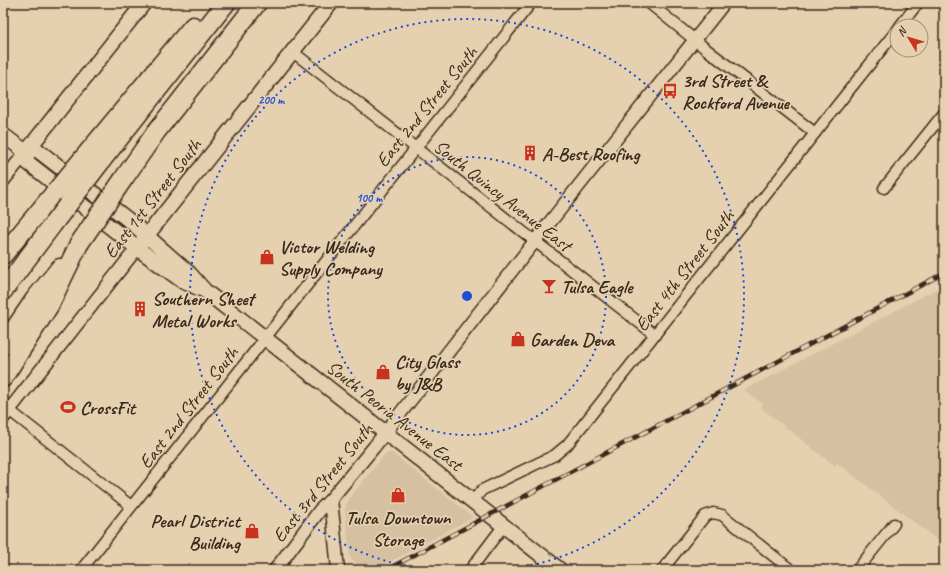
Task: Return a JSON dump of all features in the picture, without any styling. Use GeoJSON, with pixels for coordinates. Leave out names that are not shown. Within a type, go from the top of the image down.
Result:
{"type":"FeatureCollection","features":[{"type":"Feature","properties":{"kind":"highway"},"geometry":{"type":"LineString","coordinates":[[3,291],[54,224],[96,155],[195,23],[216,3]]}},
{"type":"Feature","properties":{"kind":"highway"},"geometry":{"type":"LineString","coordinates":[[3,255],[38,212],[96,155],[226,3]]}},
{"type":"Feature","properties":{"kind":"highway"},"geometry":{"type":"LineString","coordinates":[[3,346],[35,299],[79,244],[156,132],[257,3]]}},
{"type":"Feature","properties":{"kind":"highway"},"geometry":{"type":"LineString","coordinates":[[3,378],[49,306],[79,244]]}},
{"type":"Feature","properties":{"kind":"main road"},"geometry":{"type":"LineString","coordinates":[[3,135],[26,152],[144,3]]}},
{"type":"Feature","properties":{"kind":"main road","name":"East 1st Street South"},"geometry":{"type":"LineString","coordinates":[[137,248],[332,3]]}},
{"type":"Feature","properties":{"kind":"main road","name":"South Peoria Avenue East"},"geometry":{"type":"LineString","coordinates":[[205,291],[184,282],[137,248],[27,162],[26,152],[36,149],[131,222],[190,274],[205,291],[560,570]]}},
{"type":"Feature","properties":{"kind":"street","name":"East 2nd Street South"},"geometry":{"type":"LineString","coordinates":[[82,570],[415,147],[531,3]]}},
{"type":"Feature","properties":{"kind":"street"},"geometry":{"type":"LineString","coordinates":[[649,3],[815,133]]}},
{"type":"Feature","properties":{"kind":"street","name":"East 3rd Street South"},"geometry":{"type":"LineString","coordinates":[[275,570],[320,510],[331,499],[385,432],[724,3]]}},
{"type":"Feature","properties":{"kind":"street"},"geometry":{"type":"LineString","coordinates":[[906,18],[918,3]]}},
{"type":"Feature","properties":{"kind":"street","name":"East 4th Street South"},"geometry":{"type":"LineString","coordinates":[[473,501],[482,490],[555,455],[567,445],[889,40]]}},
{"type":"Feature","properties":{"kind":"street","name":"South Quincy Avenue East"},"geometry":{"type":"LineString","coordinates":[[293,52],[655,335]]}},
{"type":"Feature","properties":{"kind":"street"},"geometry":{"type":"LineString","coordinates":[[884,188],[944,113]]}},
{"type":"Feature","properties":{"kind":"street"},"geometry":{"type":"LineString","coordinates":[[3,181],[26,152]]}},
{"type":"Feature","properties":{"kind":"street","name":"East 1st Street South"},"geometry":{"type":"LineString","coordinates":[[6,414],[137,248]]}},
{"type":"Feature","properties":{"kind":"street"},"geometry":{"type":"LineString","coordinates":[[6,414],[131,506]]}},
{"type":"Feature","properties":{"kind":"street"},"geometry":{"type":"LineString","coordinates":[[331,499],[338,570]]}},
{"type":"Feature","properties":{"kind":"street"},"geometry":{"type":"LineString","coordinates":[[662,570],[705,516],[713,513],[722,515],[791,570]]}},
{"type":"Feature","properties":{"kind":"street"},"geometry":{"type":"LineString","coordinates":[[857,570],[894,524]]}},
{"type":"Feature","properties":{"kind":"street"},"geometry":{"type":"LineString","coordinates":[[470,570],[504,525]]}},
{"type":"Feature","properties":{"kind":"shaded area"},"geometry":{"type":"Polygon","coordinates":[[[944,285],[944,545],[837,463],[835,466],[761,408],[763,404],[744,390],[944,285]]]}},
{"type":"Feature","properties":{"kind":"shaded area"},"geometry":{"type":"Polygon","coordinates":[[[392,453],[473,517],[375,570],[363,570],[350,558],[345,509],[349,499],[385,454],[392,453]]]}},
{"type":"Feature","properties":{"kind":"railway"},"geometry":{"type":"LineString","coordinates":[[386,570],[944,273]]}},
{"type":"Feature","properties":{"kind":"place","name":"3rd Street & Rockford Avenue"},"geometry":{"type":"Point","coordinates":[670,91]}},
{"type":"Feature","properties":{"kind":"place","name":"A-Best Roofing"},"geometry":{"type":"Point","coordinates":[530,153]}},
{"type":"Feature","properties":{"kind":"place","name":"Victor Welding Supply Company"},"geometry":{"type":"Point","coordinates":[267,257]}},
{"type":"Feature","properties":{"kind":"place","name":"Tulsa Eagle"},"geometry":{"type":"Point","coordinates":[549,286]}},
{"type":"Feature","properties":{"kind":"place","name":"Southern Sheet Metal Works"},"geometry":{"type":"Point","coordinates":[140,309]}},
{"type":"Feature","properties":{"kind":"place","name":"Garden Deva"},"geometry":{"type":"Point","coordinates":[518,339]}},
{"type":"Feature","properties":{"kind":"place","name":"City Glass by J&B"},"geometry":{"type":"Point","coordinates":[383,372]}},
{"type":"Feature","properties":{"kind":"place","name":"CrossFit"},"geometry":{"type":"Point","coordinates":[68,407]}},
{"type":"Feature","properties":{"kind":"place","name":"Tulsa Downtown Storage"},"geometry":{"type":"Point","coordinates":[398,495]}},
{"type":"Feature","properties":{"kind":"place","name":"Pearl District Building"},"geometry":{"type":"Point","coordinates":[252,531]}}]}
